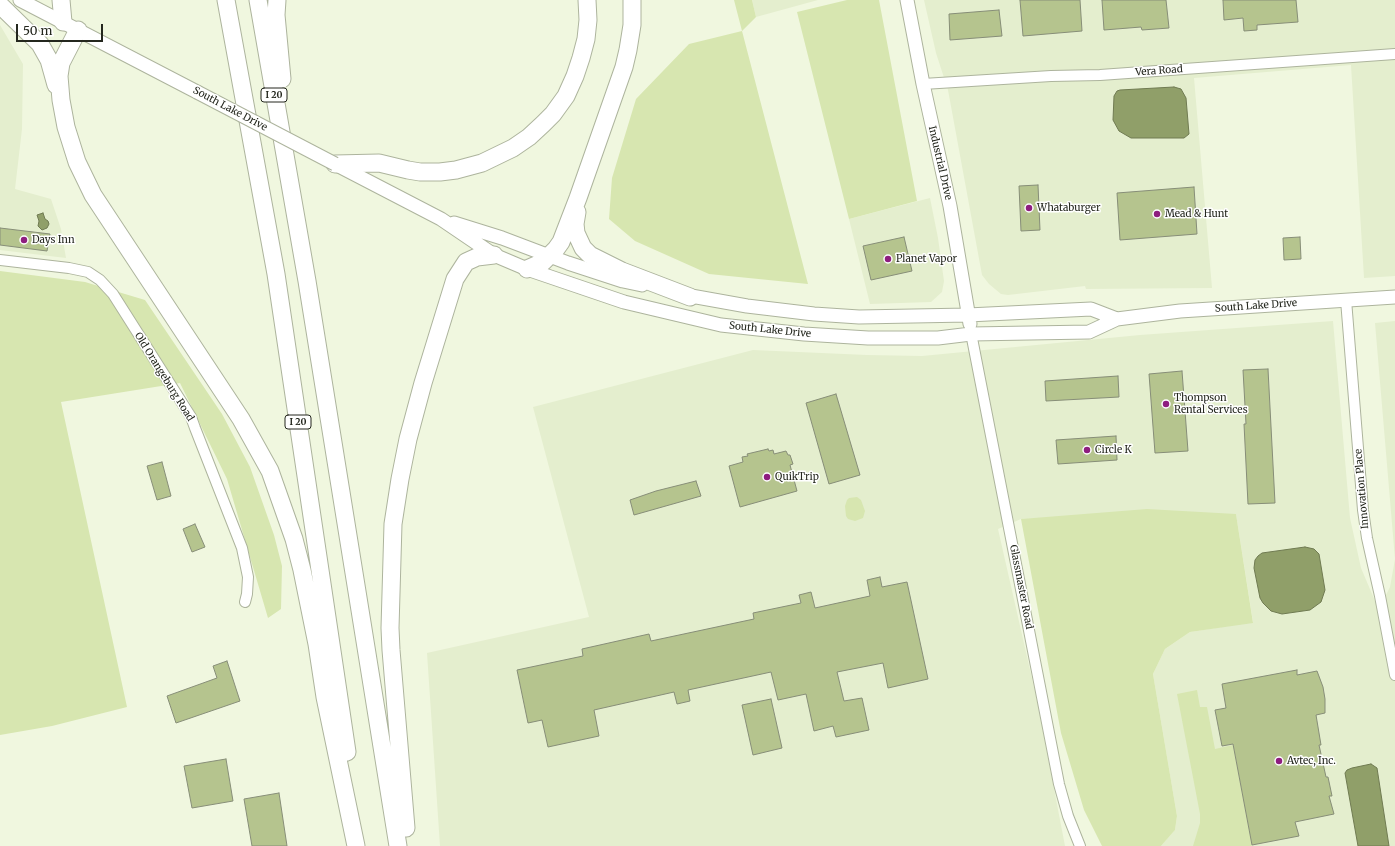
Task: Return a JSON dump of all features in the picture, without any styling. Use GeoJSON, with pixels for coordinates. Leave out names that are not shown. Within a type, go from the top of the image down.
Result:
{"type":"FeatureCollection","features":[{"type":"Feature","properties":{"kind":"highway"},"geometry":{"type":"LineString","coordinates":[[61,0],[70,26],[59,76],[61,100],[66,127],[77,162],[93,194],[241,419],[270,471],[294,539],[317,644],[325,697],[356,846]]}},
{"type":"Feature","properties":{"kind":"highway","name":"I 20"},"geometry":{"type":"LineString","coordinates":[[226,0],[276,274],[363,846]]}},
{"type":"Feature","properties":{"kind":"highway","name":"I 20"},"geometry":{"type":"LineString","coordinates":[[258,0],[339,477],[398,846]]}},
{"type":"Feature","properties":{"kind":"highway"},"geometry":{"type":"LineString","coordinates":[[277,0],[276,15],[291,189]]}},
{"type":"Feature","properties":{"kind":"highway"},"geometry":{"type":"LineString","coordinates":[[335,164],[379,163],[420,172],[456,170],[482,163],[512,148],[529,137],[553,114],[566,96],[575,76],[586,39],[588,20],[587,0]]}},
{"type":"Feature","properties":{"kind":"highway"},"geometry":{"type":"LineString","coordinates":[[527,269],[537,265],[549,257],[561,242],[624,67],[632,25],[632,0]]}},
{"type":"Feature","properties":{"kind":"highway"},"geometry":{"type":"LineString","coordinates":[[0,5],[36,40],[43,50],[48,60],[61,100]]}},
{"type":"Feature","properties":{"kind":"highway"},"geometry":{"type":"LineString","coordinates":[[578,198],[576,233],[583,248],[590,255],[622,271],[690,297]]}},
{"type":"Feature","properties":{"kind":"highway"},"geometry":{"type":"LineString","coordinates":[[407,846],[391,650],[393,524],[408,439],[423,383],[455,280],[466,262],[477,257],[494,255]]}},
{"type":"Feature","properties":{"kind":"main road","name":"South Lake Drive"},"geometry":{"type":"LineString","coordinates":[[20,0],[441,219],[494,255],[527,269],[624,302],[722,325],[804,334],[868,338],[938,338],[970,325],[1091,309],[1117,319]]}},
{"type":"Feature","properties":{"kind":"main road","name":"Industrial Drive"},"geometry":{"type":"LineString","coordinates":[[907,0],[923,84],[950,206],[970,325]]}},
{"type":"Feature","properties":{"kind":"main road","name":"South Lake Drive"},"geometry":{"type":"LineString","coordinates":[[441,219],[502,238],[549,257],[623,281],[690,297],[814,314],[1089,332],[1117,319],[1180,311],[1395,297]]}},
{"type":"Feature","properties":{"kind":"street","name":"Vera Road"},"geometry":{"type":"LineString","coordinates":[[923,84],[1051,76],[1100,75],[1395,54]]}},
{"type":"Feature","properties":{"kind":"street","name":"Old Orangeburg Road"},"geometry":{"type":"LineString","coordinates":[[0,260],[69,268],[88,272],[100,280],[113,294],[191,417],[242,548],[248,577],[247,594],[244,602]]}},
{"type":"Feature","properties":{"kind":"street","name":"Innovation Place"},"geometry":{"type":"LineString","coordinates":[[1346,300],[1364,517],[1395,675]]}},
{"type":"Feature","properties":{"kind":"street","name":"Glassmaster Road"},"geometry":{"type":"LineString","coordinates":[[970,325],[1059,784],[1068,816],[1080,846]]}},
{"type":"Feature","properties":{"kind":"shaded area"},"geometry":{"type":"Polygon","coordinates":[[[734,0],[752,0],[756,17],[742,31],[734,0]]]}},
{"type":"Feature","properties":{"kind":"shaded area"},"geometry":{"type":"Polygon","coordinates":[[[752,0],[818,0],[756,17],[752,0]]]}},
{"type":"Feature","properties":{"kind":"shaded area"},"geometry":{"type":"Polygon","coordinates":[[[847,0],[879,0],[917,201],[849,219],[797,12],[847,0]]]}},
{"type":"Feature","properties":{"kind":"shaded area"},"geometry":{"type":"Polygon","coordinates":[[[924,0],[1395,0],[1395,276],[1364,278],[1351,65],[1194,78],[1212,288],[1086,289],[1085,286],[1008,295],[1001,294],[989,284],[982,275],[948,90],[936,53],[924,0]]]}},
{"type":"Feature","properties":{"kind":"shaded area"},"geometry":{"type":"Polygon","coordinates":[[[0,25],[23,64],[22,129],[15,189],[51,199],[61,229],[66,258],[0,250],[0,25]]]}},
{"type":"Feature","properties":{"kind":"shaded area"},"geometry":{"type":"Polygon","coordinates":[[[742,31],[808,284],[709,274],[635,241],[609,219],[612,178],[636,99],[689,44],[742,31]]]}},
{"type":"Feature","properties":{"kind":"shaded area"},"geometry":{"type":"Polygon","coordinates":[[[1174,87],[1181,89],[1186,98],[1189,134],[1184,138],[1131,138],[1119,131],[1113,120],[1114,96],[1117,91],[1174,87]]]}},
{"type":"Feature","properties":{"kind":"shaded area"},"geometry":{"type":"Polygon","coordinates":[[[930,198],[938,238],[944,281],[942,292],[931,302],[870,304],[849,219],[930,198]]]}},
{"type":"Feature","properties":{"kind":"shaded area"},"geometry":{"type":"Polygon","coordinates":[[[43,213],[49,224],[47,228],[42,230],[38,226],[39,221],[37,215],[43,213]]]}},
{"type":"Feature","properties":{"kind":"shaded area"},"geometry":{"type":"Polygon","coordinates":[[[0,271],[85,282],[145,300],[222,414],[250,467],[274,535],[282,566],[281,609],[268,618],[227,479],[180,383],[61,402],[127,707],[52,726],[0,735],[0,271]]]}},
{"type":"Feature","properties":{"kind":"shaded area"},"geometry":{"type":"Polygon","coordinates":[[[1333,321],[1350,518],[1361,568],[1375,601],[1386,595],[1390,587],[1395,559],[1395,846],[1161,846],[1175,830],[1177,816],[1153,674],[1165,649],[1190,632],[1253,622],[1236,514],[1021,519],[998,529],[1038,705],[1065,846],[440,846],[427,653],[589,617],[533,407],[753,350],[922,356],[1140,335],[1333,321]]]}},
{"type":"Feature","properties":{"kind":"shaded area"},"geometry":{"type":"Polygon","coordinates":[[[1395,321],[1395,559],[1375,323],[1395,321]]]}},
{"type":"Feature","properties":{"kind":"shaded area"},"geometry":{"type":"Polygon","coordinates":[[[857,497],[861,500],[865,511],[863,518],[855,521],[848,519],[846,516],[845,506],[849,498],[857,497]]]}},
{"type":"Feature","properties":{"kind":"shaded area"},"geometry":{"type":"Polygon","coordinates":[[[1147,509],[1236,514],[1253,623],[1190,632],[1165,649],[1153,674],[1177,816],[1175,830],[1161,846],[1102,846],[1084,810],[1061,733],[1021,519],[1147,509]]]}},
{"type":"Feature","properties":{"kind":"shaded area"},"geometry":{"type":"Polygon","coordinates":[[[1305,547],[1314,549],[1319,554],[1325,590],[1321,602],[1310,610],[1282,614],[1271,611],[1260,598],[1254,568],[1255,560],[1262,553],[1305,547]]]}},
{"type":"Feature","properties":{"kind":"shaded area"},"geometry":{"type":"Polygon","coordinates":[[[1197,690],[1200,707],[1207,707],[1215,749],[1233,745],[1252,846],[1193,846],[1200,823],[1200,814],[1177,694],[1197,690]]]}},
{"type":"Feature","properties":{"kind":"shaded area"},"geometry":{"type":"Polygon","coordinates":[[[1371,764],[1377,768],[1389,846],[1358,846],[1345,773],[1347,770],[1352,768],[1371,764]]]}},
{"type":"Feature","properties":{"kind":"building"},"geometry":{"type":"Polygon","coordinates":[[[1020,0],[1080,0],[1082,31],[1023,36],[1020,0]]]}},
{"type":"Feature","properties":{"kind":"building"},"geometry":{"type":"Polygon","coordinates":[[[1102,0],[1166,0],[1169,28],[1142,30],[1141,27],[1104,30],[1102,0]]]}},
{"type":"Feature","properties":{"kind":"building"},"geometry":{"type":"Polygon","coordinates":[[[1223,0],[1296,0],[1298,22],[1257,25],[1257,30],[1244,31],[1243,18],[1224,20],[1223,0]]]}},
{"type":"Feature","properties":{"kind":"building"},"geometry":{"type":"Polygon","coordinates":[[[999,10],[1002,36],[950,40],[949,14],[999,10]]]}},
{"type":"Feature","properties":{"kind":"building","name":"Whataburger"},"geometry":{"type":"Polygon","coordinates":[[[1038,185],[1040,230],[1021,231],[1019,186],[1038,185]]]}},
{"type":"Feature","properties":{"kind":"building","name":"Mead & Hunt"},"geometry":{"type":"Polygon","coordinates":[[[1194,187],[1197,234],[1120,240],[1117,193],[1194,187]]]}},
{"type":"Feature","properties":{"kind":"building","name":"Days Inn"},"geometry":{"type":"Polygon","coordinates":[[[0,228],[50,234],[47,251],[0,245],[0,228]]]}},
{"type":"Feature","properties":{"kind":"building","name":"Planet Vapor"},"geometry":{"type":"Polygon","coordinates":[[[904,237],[912,271],[871,280],[863,246],[904,237]]]}},
{"type":"Feature","properties":{"kind":"building"},"geometry":{"type":"Polygon","coordinates":[[[1300,237],[1301,259],[1284,260],[1283,238],[1300,237]]]}},
{"type":"Feature","properties":{"kind":"building"},"geometry":{"type":"Polygon","coordinates":[[[1268,369],[1275,503],[1248,504],[1243,370],[1268,369]]]}},
{"type":"Feature","properties":{"kind":"building"},"geometry":{"type":"Polygon","coordinates":[[[1182,371],[1188,451],[1155,453],[1149,374],[1182,371]]]}},
{"type":"Feature","properties":{"kind":"building"},"geometry":{"type":"Polygon","coordinates":[[[1118,376],[1119,397],[1046,401],[1045,381],[1118,376]]]}},
{"type":"Feature","properties":{"kind":"building"},"geometry":{"type":"Polygon","coordinates":[[[836,394],[860,475],[829,484],[806,403],[836,394]]]}},
{"type":"Feature","properties":{"kind":"building","name":"Circle K"},"geometry":{"type":"Polygon","coordinates":[[[1116,436],[1117,460],[1058,464],[1056,440],[1116,436]]]}},
{"type":"Feature","properties":{"kind":"building"},"geometry":{"type":"Polygon","coordinates":[[[768,449],[769,451],[773,450],[774,454],[786,451],[788,455],[790,455],[793,464],[790,465],[797,491],[740,507],[729,466],[743,462],[742,457],[748,456],[747,454],[768,449]]]}},
{"type":"Feature","properties":{"kind":"building"},"geometry":{"type":"Polygon","coordinates":[[[162,462],[171,496],[157,500],[147,466],[162,462]]]}},
{"type":"Feature","properties":{"kind":"building"},"geometry":{"type":"Polygon","coordinates":[[[696,481],[701,496],[634,515],[630,500],[656,491],[696,481]]]}},
{"type":"Feature","properties":{"kind":"building"},"geometry":{"type":"Polygon","coordinates":[[[195,524],[205,547],[192,552],[183,529],[195,524]]]}},
{"type":"Feature","properties":{"kind":"building"},"geometry":{"type":"Polygon","coordinates":[[[880,577],[882,587],[907,582],[928,679],[888,688],[883,663],[837,672],[844,701],[862,698],[869,730],[836,737],[833,726],[814,731],[806,694],[778,700],[771,672],[688,690],[690,701],[677,704],[674,692],[594,710],[599,736],[548,747],[542,720],[528,723],[517,670],[583,656],[582,649],[649,634],[651,641],[754,619],[753,613],[801,603],[799,595],[811,592],[815,608],[870,596],[867,580],[880,577]]]}},
{"type":"Feature","properties":{"kind":"building"},"geometry":{"type":"Polygon","coordinates":[[[227,661],[240,701],[176,723],[167,696],[217,678],[213,666],[227,661]]]}},
{"type":"Feature","properties":{"kind":"building","name":"Avtec, Inc."},"geometry":{"type":"Polygon","coordinates":[[[1297,670],[1297,675],[1317,671],[1323,687],[1325,713],[1316,715],[1321,745],[1319,745],[1326,777],[1328,777],[1332,796],[1329,796],[1334,814],[1295,822],[1299,836],[1252,845],[1233,744],[1222,746],[1215,710],[1226,708],[1222,684],[1297,670]]]}},
{"type":"Feature","properties":{"kind":"building"},"geometry":{"type":"Polygon","coordinates":[[[771,699],[782,748],[753,755],[742,705],[771,699]]]}},
{"type":"Feature","properties":{"kind":"building"},"geometry":{"type":"Polygon","coordinates":[[[226,759],[233,801],[192,808],[184,766],[226,759]]]}},
{"type":"Feature","properties":{"kind":"building"},"geometry":{"type":"Polygon","coordinates":[[[279,793],[287,846],[252,846],[244,799],[279,793]]]}},
{"type":"Feature","properties":{"kind":"place","name":"Whataburger"},"geometry":{"type":"Point","coordinates":[1029,208]}},
{"type":"Feature","properties":{"kind":"place","name":"Mead & Hunt"},"geometry":{"type":"Point","coordinates":[1157,214]}},
{"type":"Feature","properties":{"kind":"place","name":"Days Inn"},"geometry":{"type":"Point","coordinates":[24,240]}},
{"type":"Feature","properties":{"kind":"place","name":"Planet Vapor"},"geometry":{"type":"Point","coordinates":[888,259]}},
{"type":"Feature","properties":{"kind":"place","name":"Thompson Rental Services"},"geometry":{"type":"Point","coordinates":[1166,404]}},
{"type":"Feature","properties":{"kind":"place","name":"Circle K"},"geometry":{"type":"Point","coordinates":[1087,450]}},
{"type":"Feature","properties":{"kind":"place","name":"QuikTrip"},"geometry":{"type":"Point","coordinates":[767,477]}},
{"type":"Feature","properties":{"kind":"place","name":"Avtec, Inc."},"geometry":{"type":"Point","coordinates":[1279,761]}}]}
